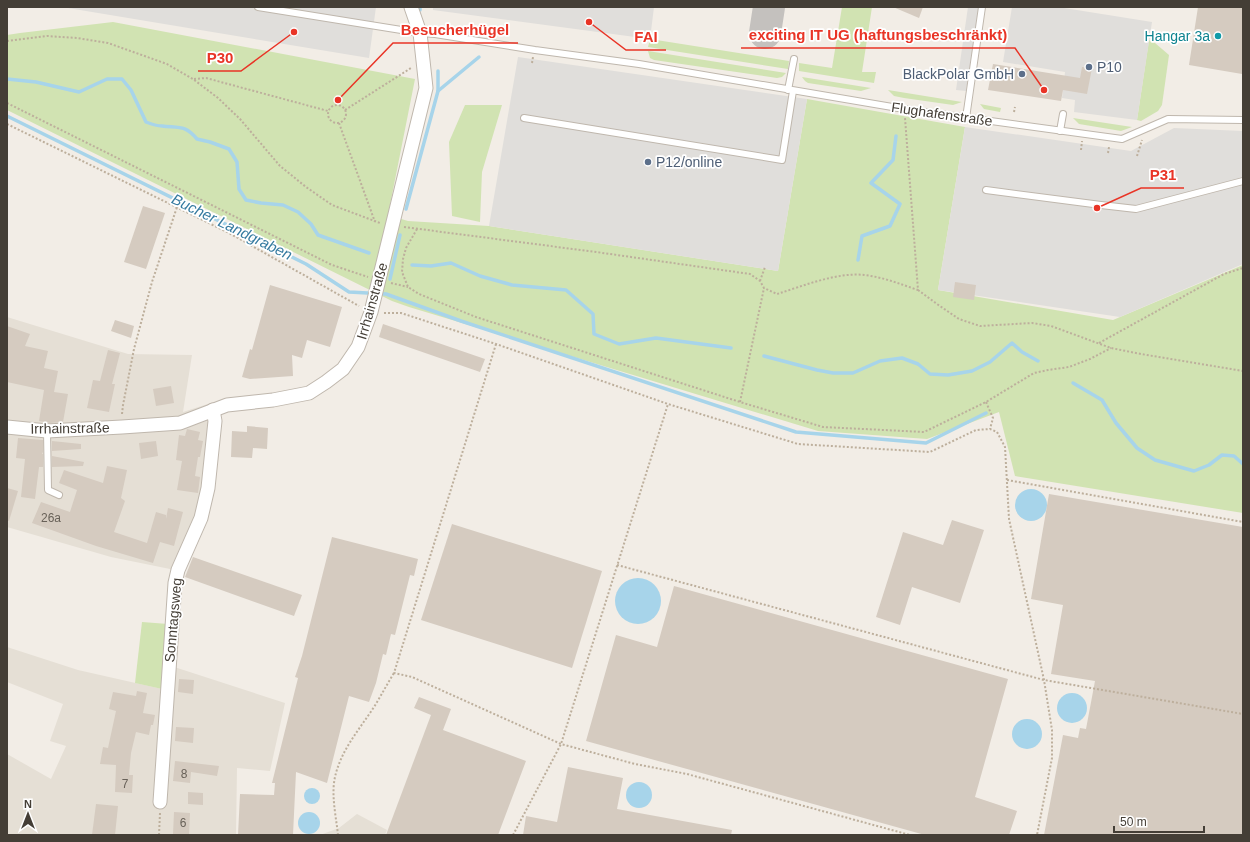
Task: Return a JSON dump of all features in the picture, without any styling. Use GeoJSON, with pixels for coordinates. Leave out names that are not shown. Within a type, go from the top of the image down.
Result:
{"type":"FeatureCollection","features":[{"type":"Feature","properties":{"kind":"street","name":"Irrhainstraße"},"geometry":{"type":"LineString","coordinates":[[7,427],[47,431],[122,428],[180,423],[227,405],[274,400],[309,393],[343,369],[358,348],[372,308],[426,88],[420,33],[411,7]]}},
{"type":"Feature","properties":{"kind":"street","name":"Sonntagsweg"},"geometry":{"type":"LineString","coordinates":[[160,802],[175,583],[178,570],[201,518],[208,488],[215,422],[213,410]]}},
{"type":"Feature","properties":{"kind":"lane","name":"Flughafenstraße"},"geometry":{"type":"LineString","coordinates":[[258,7],[420,33],[436,34],[535,50],[639,64],[904,109],[1122,139],[1168,119],[1243,120]]}},
{"type":"Feature","properties":{"kind":"lane"},"geometry":{"type":"LineString","coordinates":[[966,118],[982,7]]}},
{"type":"Feature","properties":{"kind":"lane"},"geometry":{"type":"LineString","coordinates":[[524,118],[782,160],[794,59]]}},
{"type":"Feature","properties":{"kind":"lane"},"geometry":{"type":"LineString","coordinates":[[1060,131],[1063,114]]}},
{"type":"Feature","properties":{"kind":"lane"},"geometry":{"type":"LineString","coordinates":[[986,190],[1101,206],[1136,209],[1243,181]]}},
{"type":"Feature","properties":{"kind":"lane"},"geometry":{"type":"LineString","coordinates":[[47,431],[48,490],[59,496]]}},
{"type":"Feature","properties":{"kind":"path"},"geometry":{"type":"LineString","coordinates":[[7,41],[47,36],[77,38],[108,43],[167,64],[193,79],[218,98],[240,119],[280,166],[306,187],[332,205],[375,222],[392,226],[750,274],[760,281],[764,288],[777,294],[841,276],[864,275],[889,280],[918,290],[959,319],[980,326],[1032,323],[1051,326],[1111,348],[1243,372]]}},
{"type":"Feature","properties":{"kind":"path"},"geometry":{"type":"LineString","coordinates":[[345,110],[423,60]]}},
{"type":"Feature","properties":{"kind":"path"},"geometry":{"type":"LineString","coordinates":[[193,79],[206,78],[328,111]]}},
{"type":"Feature","properties":{"kind":"path"},"geometry":{"type":"LineString","coordinates":[[7,103],[332,265],[357,274],[378,284],[408,287],[419,294],[476,317],[740,402],[823,427],[924,432],[986,402],[1034,373],[1069,367],[1090,359],[1111,348]]}},
{"type":"Feature","properties":{"kind":"path"},"geometry":{"type":"LineString","coordinates":[[333,106],[340,106],[345,110],[345,118],[339,123],[333,122],[328,118],[328,111],[333,106]]}},
{"type":"Feature","properties":{"kind":"path"},"geometry":{"type":"LineString","coordinates":[[1014,112],[1015,107]]}},
{"type":"Feature","properties":{"kind":"path"},"geometry":{"type":"LineString","coordinates":[[904,109],[918,290]]}},
{"type":"Feature","properties":{"kind":"path"},"geometry":{"type":"LineString","coordinates":[[339,123],[375,222]]}},
{"type":"Feature","properties":{"kind":"path"},"geometry":{"type":"LineString","coordinates":[[7,124],[236,236],[372,308],[401,313],[496,344],[668,404],[798,444],[930,452],[976,430],[990,429],[997,432],[1005,447],[1009,519],[1044,680],[1052,730],[1052,758],[1037,835]]}},
{"type":"Feature","properties":{"kind":"path"},"geometry":{"type":"LineString","coordinates":[[1137,156],[1146,128]]}},
{"type":"Feature","properties":{"kind":"path"},"geometry":{"type":"LineString","coordinates":[[122,428],[123,405],[134,349],[152,282],[177,207]]}},
{"type":"Feature","properties":{"kind":"path"},"geometry":{"type":"LineString","coordinates":[[408,287],[402,272],[403,259],[406,248],[417,229]]}},
{"type":"Feature","properties":{"kind":"path"},"geometry":{"type":"LineString","coordinates":[[760,281],[765,267]]}},
{"type":"Feature","properties":{"kind":"path"},"geometry":{"type":"LineString","coordinates":[[1099,344],[1224,274],[1243,268]]}},
{"type":"Feature","properties":{"kind":"path"},"geometry":{"type":"LineString","coordinates":[[740,402],[764,288]]}},
{"type":"Feature","properties":{"kind":"path"},"geometry":{"type":"LineString","coordinates":[[338,835],[334,797],[335,778],[341,758],[350,741],[374,707],[394,673],[496,344]]}},
{"type":"Feature","properties":{"kind":"path"},"geometry":{"type":"LineString","coordinates":[[986,402],[993,418],[990,429]]}},
{"type":"Feature","properties":{"kind":"path"},"geometry":{"type":"LineString","coordinates":[[513,835],[561,744],[668,404]]}},
{"type":"Feature","properties":{"kind":"path"},"geometry":{"type":"LineString","coordinates":[[1007,480],[1243,522]]}},
{"type":"Feature","properties":{"kind":"path"},"geometry":{"type":"LineString","coordinates":[[617,565],[1044,680],[1243,714]]}},
{"type":"Feature","properties":{"kind":"path"},"geometry":{"type":"LineString","coordinates":[[394,673],[412,677],[561,744],[635,764],[687,774],[910,835]]}},
{"type":"Feature","properties":{"kind":"path"},"geometry":{"type":"LineString","coordinates":[[159,835],[160,802]]}},
{"type":"Feature","properties":{"kind":"shaded area"},"geometry":{"type":"Polygon","coordinates":[[[62,7],[376,7],[369,58],[62,7]]]}},
{"type":"Feature","properties":{"kind":"shaded area"},"geometry":{"type":"Polygon","coordinates":[[[433,7],[654,7],[650,39],[433,10],[433,7]]]}},
{"type":"Feature","properties":{"kind":"shaded area"},"geometry":{"type":"Polygon","coordinates":[[[968,7],[979,7],[966,91],[956,90],[968,7]]]}},
{"type":"Feature","properties":{"kind":"shaded area","name":"P10"},"geometry":{"type":"Polygon","coordinates":[[[1012,7],[1058,7],[1152,22],[1137,120],[1074,112],[1075,100],[1062,98],[1065,72],[1003,62],[1012,7]]]}},
{"type":"Feature","properties":{"kind":"shaded area","name":"P12/online"},"geometry":{"type":"Polygon","coordinates":[[[518,57],[807,99],[778,271],[489,226],[518,57]]]}},
{"type":"Feature","properties":{"kind":"shaded area"},"geometry":{"type":"Polygon","coordinates":[[[965,127],[1131,151],[1174,128],[1243,131],[1243,264],[1120,317],[938,290],[965,127]]]}},
{"type":"Feature","properties":{"kind":"shaded area"},"geometry":{"type":"Polygon","coordinates":[[[7,317],[128,354],[192,355],[183,412],[211,403],[212,426],[203,494],[175,570],[111,557],[7,527],[7,317]]]}},
{"type":"Feature","properties":{"kind":"shaded area"},"geometry":{"type":"Polygon","coordinates":[[[7,647],[78,670],[162,689],[165,664],[285,703],[270,771],[237,768],[236,835],[7,835],[7,754],[51,779],[66,746],[50,741],[63,704],[7,682],[7,647]]]}},
{"type":"Feature","properties":{"kind":"shaded area"},"geometry":{"type":"Polygon","coordinates":[[[357,814],[387,830],[385,835],[320,835],[339,828],[357,814]]]}},
{"type":"Feature","properties":{"kind":"green space"},"geometry":{"type":"Polygon","coordinates":[[[842,7],[872,7],[862,72],[876,72],[874,83],[799,71],[799,63],[832,68],[842,7]]]}},
{"type":"Feature","properties":{"kind":"green space"},"geometry":{"type":"Polygon","coordinates":[[[113,22],[415,79],[388,215],[408,221],[489,226],[778,271],[807,99],[965,127],[938,290],[1113,320],[1243,265],[1243,513],[1015,476],[999,412],[927,439],[818,431],[392,301],[7,110],[7,35],[113,22]]]}},
{"type":"Feature","properties":{"kind":"green space"},"geometry":{"type":"Polygon","coordinates":[[[650,39],[789,61],[788,69],[648,47],[650,39]]]}},
{"type":"Feature","properties":{"kind":"green space"},"geometry":{"type":"Polygon","coordinates":[[[1149,40],[1169,55],[1162,105],[1158,111],[1141,121],[1137,120],[1149,40]]]}},
{"type":"Feature","properties":{"kind":"green space"},"geometry":{"type":"Polygon","coordinates":[[[648,51],[786,73],[782,77],[777,78],[654,60],[650,58],[648,51]]]}},
{"type":"Feature","properties":{"kind":"green space"},"geometry":{"type":"Polygon","coordinates":[[[802,77],[871,88],[861,91],[808,83],[802,77]]]}},
{"type":"Feature","properties":{"kind":"green space"},"geometry":{"type":"Polygon","coordinates":[[[888,90],[962,102],[953,105],[904,98],[894,96],[888,90]]]}},
{"type":"Feature","properties":{"kind":"green space"},"geometry":{"type":"Polygon","coordinates":[[[980,104],[1001,108],[1000,112],[984,109],[980,104]]]}},
{"type":"Feature","properties":{"kind":"green space"},"geometry":{"type":"Polygon","coordinates":[[[465,105],[502,105],[482,172],[480,222],[452,216],[449,142],[465,105]]]}},
{"type":"Feature","properties":{"kind":"green space"},"geometry":{"type":"Polygon","coordinates":[[[1073,118],[1132,127],[1121,131],[1079,124],[1073,118]]]}},
{"type":"Feature","properties":{"kind":"green space"},"geometry":{"type":"Polygon","coordinates":[[[142,622],[168,624],[162,689],[135,683],[142,622]]]}},
{"type":"Feature","properties":{"kind":"water"},"geometry":{"type":"Polygon","coordinates":[[[1028,489],[1034,489],[1044,496],[1047,505],[1046,511],[1040,518],[1034,521],[1028,521],[1018,514],[1015,508],[1015,502],[1022,492],[1028,489]]]}},
{"type":"Feature","properties":{"kind":"water"},"geometry":{"type":"Polygon","coordinates":[[[633,578],[643,578],[651,582],[657,588],[661,596],[661,606],[657,614],[651,620],[643,624],[633,624],[625,620],[619,614],[615,606],[615,596],[619,588],[625,582],[633,578]]]}},
{"type":"Feature","properties":{"kind":"water"},"geometry":{"type":"Polygon","coordinates":[[[1072,693],[1083,697],[1087,708],[1083,719],[1072,723],[1061,719],[1057,708],[1061,697],[1072,693]]]}},
{"type":"Feature","properties":{"kind":"water"},"geometry":{"type":"Polygon","coordinates":[[[1027,719],[1038,723],[1042,734],[1038,745],[1027,749],[1016,745],[1012,734],[1016,723],[1027,719]]]}},
{"type":"Feature","properties":{"kind":"water"},"geometry":{"type":"Polygon","coordinates":[[[639,782],[648,786],[652,795],[648,804],[639,808],[630,804],[626,795],[630,786],[639,782]]]}},
{"type":"Feature","properties":{"kind":"water"},"geometry":{"type":"Polygon","coordinates":[[[312,788],[318,790],[320,796],[318,802],[312,804],[306,802],[304,796],[306,790],[312,788]]]}},
{"type":"Feature","properties":{"kind":"water"},"geometry":{"type":"Polygon","coordinates":[[[309,812],[317,815],[320,823],[317,831],[309,834],[301,831],[298,823],[301,815],[309,812]]]}},
{"type":"Feature","properties":{"kind":"building"},"geometry":{"type":"Polygon","coordinates":[[[893,7],[923,7],[919,18],[893,7]]]}},
{"type":"Feature","properties":{"kind":"building","name":"Hangar 3a"},"geometry":{"type":"Polygon","coordinates":[[[1198,7],[1243,7],[1242,74],[1189,65],[1198,7]]]}},
{"type":"Feature","properties":{"kind":"building"},"geometry":{"type":"Polygon","coordinates":[[[993,64],[1080,78],[1082,67],[1092,68],[1087,94],[1063,90],[1061,101],[988,90],[993,64]]]}},
{"type":"Feature","properties":{"kind":"building"},"geometry":{"type":"Polygon","coordinates":[[[143,206],[165,213],[146,269],[124,262],[143,206]]]}},
{"type":"Feature","properties":{"kind":"building"},"geometry":{"type":"Polygon","coordinates":[[[955,282],[976,285],[974,300],[953,297],[955,282]]]}},
{"type":"Feature","properties":{"kind":"building"},"geometry":{"type":"Polygon","coordinates":[[[270,285],[342,307],[330,347],[307,340],[302,358],[292,355],[293,376],[250,379],[242,377],[250,349],[252,350],[270,285]]]}},
{"type":"Feature","properties":{"kind":"building"},"geometry":{"type":"Polygon","coordinates":[[[115,320],[134,326],[131,338],[111,331],[115,320]]]}},
{"type":"Feature","properties":{"kind":"building"},"geometry":{"type":"Polygon","coordinates":[[[383,324],[485,359],[480,372],[379,337],[383,324]]]}},
{"type":"Feature","properties":{"kind":"building"},"geometry":{"type":"Polygon","coordinates":[[[7,326],[30,334],[25,346],[48,351],[44,368],[58,371],[54,392],[68,394],[63,422],[50,423],[39,421],[44,390],[7,382],[7,326]]]}},
{"type":"Feature","properties":{"kind":"building"},"geometry":{"type":"Polygon","coordinates":[[[108,350],[120,353],[112,384],[115,384],[109,412],[87,408],[93,380],[100,381],[108,350]]]}},
{"type":"Feature","properties":{"kind":"building"},"geometry":{"type":"Polygon","coordinates":[[[171,386],[174,403],[156,406],[153,389],[171,386]]]}},
{"type":"Feature","properties":{"kind":"building"},"geometry":{"type":"Polygon","coordinates":[[[247,426],[268,428],[267,449],[253,448],[252,458],[231,457],[232,431],[247,432],[247,426]]]}},
{"type":"Feature","properties":{"kind":"building"},"geometry":{"type":"Polygon","coordinates":[[[187,429],[200,432],[198,440],[203,441],[200,457],[198,457],[195,476],[200,477],[198,493],[177,490],[182,461],[176,460],[179,435],[185,436],[187,429]]]}},
{"type":"Feature","properties":{"kind":"building"},"geometry":{"type":"Polygon","coordinates":[[[18,438],[43,440],[43,467],[39,467],[35,499],[21,497],[25,459],[16,458],[18,438]]]}},
{"type":"Feature","properties":{"kind":"building"},"geometry":{"type":"Polygon","coordinates":[[[52,441],[81,444],[81,449],[52,451],[52,441]]]}},
{"type":"Feature","properties":{"kind":"building"},"geometry":{"type":"Polygon","coordinates":[[[156,441],[158,456],[141,459],[139,443],[156,441]]]}},
{"type":"Feature","properties":{"kind":"building"},"geometry":{"type":"Polygon","coordinates":[[[52,456],[84,462],[83,466],[52,467],[52,456]]]}},
{"type":"Feature","properties":{"kind":"building"},"geometry":{"type":"Polygon","coordinates":[[[107,466],[127,470],[121,498],[125,501],[114,532],[147,543],[156,512],[166,515],[166,519],[168,508],[183,512],[174,546],[160,542],[153,563],[96,546],[32,523],[41,502],[70,512],[77,490],[59,483],[64,470],[103,483],[107,466]]]}},
{"type":"Feature","properties":{"kind":"building"},"geometry":{"type":"Polygon","coordinates":[[[7,488],[18,491],[9,521],[7,520],[7,488]]]}},
{"type":"Feature","properties":{"kind":"building"},"geometry":{"type":"Polygon","coordinates":[[[1049,494],[1243,527],[1243,835],[1044,835],[1063,735],[1078,738],[1080,728],[1086,729],[1095,681],[1051,674],[1063,605],[1031,599],[1049,494]]]}},
{"type":"Feature","properties":{"kind":"building"},"geometry":{"type":"Polygon","coordinates":[[[952,520],[984,530],[960,603],[912,587],[900,625],[876,617],[903,532],[943,545],[952,520]]]}},
{"type":"Feature","properties":{"kind":"building"},"geometry":{"type":"Polygon","coordinates":[[[452,524],[602,571],[572,668],[421,620],[452,524]]]}},
{"type":"Feature","properties":{"kind":"building"},"geometry":{"type":"Polygon","coordinates":[[[332,537],[418,559],[414,576],[410,575],[395,635],[391,634],[386,655],[383,654],[376,683],[369,702],[349,696],[327,783],[296,772],[293,835],[238,835],[240,794],[274,795],[275,783],[272,783],[298,678],[295,677],[302,656],[332,537]]]}},
{"type":"Feature","properties":{"kind":"building"},"geometry":{"type":"Polygon","coordinates":[[[193,557],[302,595],[294,616],[185,577],[193,557]]]}},
{"type":"Feature","properties":{"kind":"building"},"geometry":{"type":"Polygon","coordinates":[[[674,586],[1008,679],[975,797],[1017,811],[1009,835],[925,835],[586,741],[616,635],[657,647],[674,586]]]}},
{"type":"Feature","properties":{"kind":"building"},"geometry":{"type":"Polygon","coordinates":[[[179,679],[194,680],[193,694],[178,692],[179,679]]]}},
{"type":"Feature","properties":{"kind":"building"},"geometry":{"type":"Polygon","coordinates":[[[137,691],[147,693],[143,713],[155,715],[153,725],[151,725],[149,735],[136,732],[131,753],[129,775],[133,775],[132,793],[115,792],[116,765],[100,764],[103,747],[108,748],[116,711],[109,709],[113,692],[136,696],[137,691]]]}},
{"type":"Feature","properties":{"kind":"building"},"geometry":{"type":"Polygon","coordinates":[[[419,697],[451,709],[443,730],[526,761],[498,835],[386,835],[431,715],[414,708],[419,697]]]}},
{"type":"Feature","properties":{"kind":"building"},"geometry":{"type":"Polygon","coordinates":[[[176,727],[194,728],[193,743],[175,741],[176,727]]]}},
{"type":"Feature","properties":{"kind":"building"},"geometry":{"type":"Polygon","coordinates":[[[175,761],[219,766],[217,776],[191,772],[190,783],[173,781],[175,761]]]}},
{"type":"Feature","properties":{"kind":"building"},"geometry":{"type":"Polygon","coordinates":[[[568,767],[623,778],[617,809],[732,830],[731,835],[523,835],[526,816],[557,822],[568,767]]]}},
{"type":"Feature","properties":{"kind":"building"},"geometry":{"type":"Polygon","coordinates":[[[188,792],[203,793],[203,805],[188,804],[188,792]]]}},
{"type":"Feature","properties":{"kind":"building"},"geometry":{"type":"Polygon","coordinates":[[[96,804],[118,806],[115,835],[92,835],[96,804]]]}},
{"type":"Feature","properties":{"kind":"building"},"geometry":{"type":"Polygon","coordinates":[[[174,812],[190,813],[189,835],[173,835],[174,812]]]}},
{"type":"Feature","properties":{"kind":"waterway"},"geometry":{"type":"LineString","coordinates":[[406,209],[438,91],[479,57]]}},
{"type":"Feature","properties":{"kind":"waterway"},"geometry":{"type":"LineString","coordinates":[[438,71],[438,91]]}},
{"type":"Feature","properties":{"kind":"waterway"},"geometry":{"type":"LineString","coordinates":[[7,79],[36,82],[79,92],[107,79],[122,79],[131,90],[146,122],[158,126],[182,128],[189,131],[197,139],[229,149],[237,162],[239,189],[246,200],[283,205],[298,212],[311,224],[318,235],[369,253]]}},
{"type":"Feature","properties":{"kind":"waterway","name":"Bucher Landgraben"},"geometry":{"type":"LineString","coordinates":[[7,116],[306,264],[349,292],[386,294],[461,321],[796,432],[926,443],[986,413]]}},
{"type":"Feature","properties":{"kind":"waterway"},"geometry":{"type":"LineString","coordinates":[[858,260],[862,236],[890,226],[900,204],[871,183],[893,160],[896,136]]}},
{"type":"Feature","properties":{"kind":"waterway"},"geometry":{"type":"LineString","coordinates":[[390,279],[400,235]]}},
{"type":"Feature","properties":{"kind":"waterway"},"geometry":{"type":"LineString","coordinates":[[412,265],[431,266],[451,263],[480,276],[512,285],[566,290],[593,314],[594,334],[619,344],[656,338],[731,348]]}},
{"type":"Feature","properties":{"kind":"waterway"},"geometry":{"type":"LineString","coordinates":[[764,356],[833,373],[853,373],[880,361],[902,358],[918,364],[930,374],[948,375],[972,371],[990,362],[1012,343],[1022,352],[1038,361]]}},
{"type":"Feature","properties":{"kind":"waterway"},"geometry":{"type":"LineString","coordinates":[[1073,383],[1102,400],[1116,423],[1137,448],[1155,460],[1194,471],[1209,465],[1222,455],[1234,456],[1243,464]]}},
{"type":"Feature","properties":{"kind":"taxiway"},"geometry":{"type":"LineString","coordinates":[[765,33],[769,7]]}},
{"type":"Feature","properties":{"kind":"place","name":"FAI"},"geometry":{"type":"Point","coordinates":[589,22]}},
{"type":"Feature","properties":{"kind":"place","name":"P30"},"geometry":{"type":"Point","coordinates":[294,32]}},
{"type":"Feature","properties":{"kind":"place","name":"Hangar 3a"},"geometry":{"type":"Point","coordinates":[1218,36]}},
{"type":"Feature","properties":{"kind":"place","name":"P10"},"geometry":{"type":"Point","coordinates":[1089,67]}},
{"type":"Feature","properties":{"kind":"place","name":"BlackPolar GmbH"},"geometry":{"type":"Point","coordinates":[1022,74]}},
{"type":"Feature","properties":{"kind":"place","name":"exciting IT UG (haftungsbeschränkt)"},"geometry":{"type":"Point","coordinates":[1044,90]}},
{"type":"Feature","properties":{"kind":"place","name":"Besucherhügel"},"geometry":{"type":"Point","coordinates":[338,100]}},
{"type":"Feature","properties":{"kind":"place","name":"P12/online"},"geometry":{"type":"Point","coordinates":[648,162]}},
{"type":"Feature","properties":{"kind":"place","name":"P31"},"geometry":{"type":"Point","coordinates":[1097,208]}}]}
